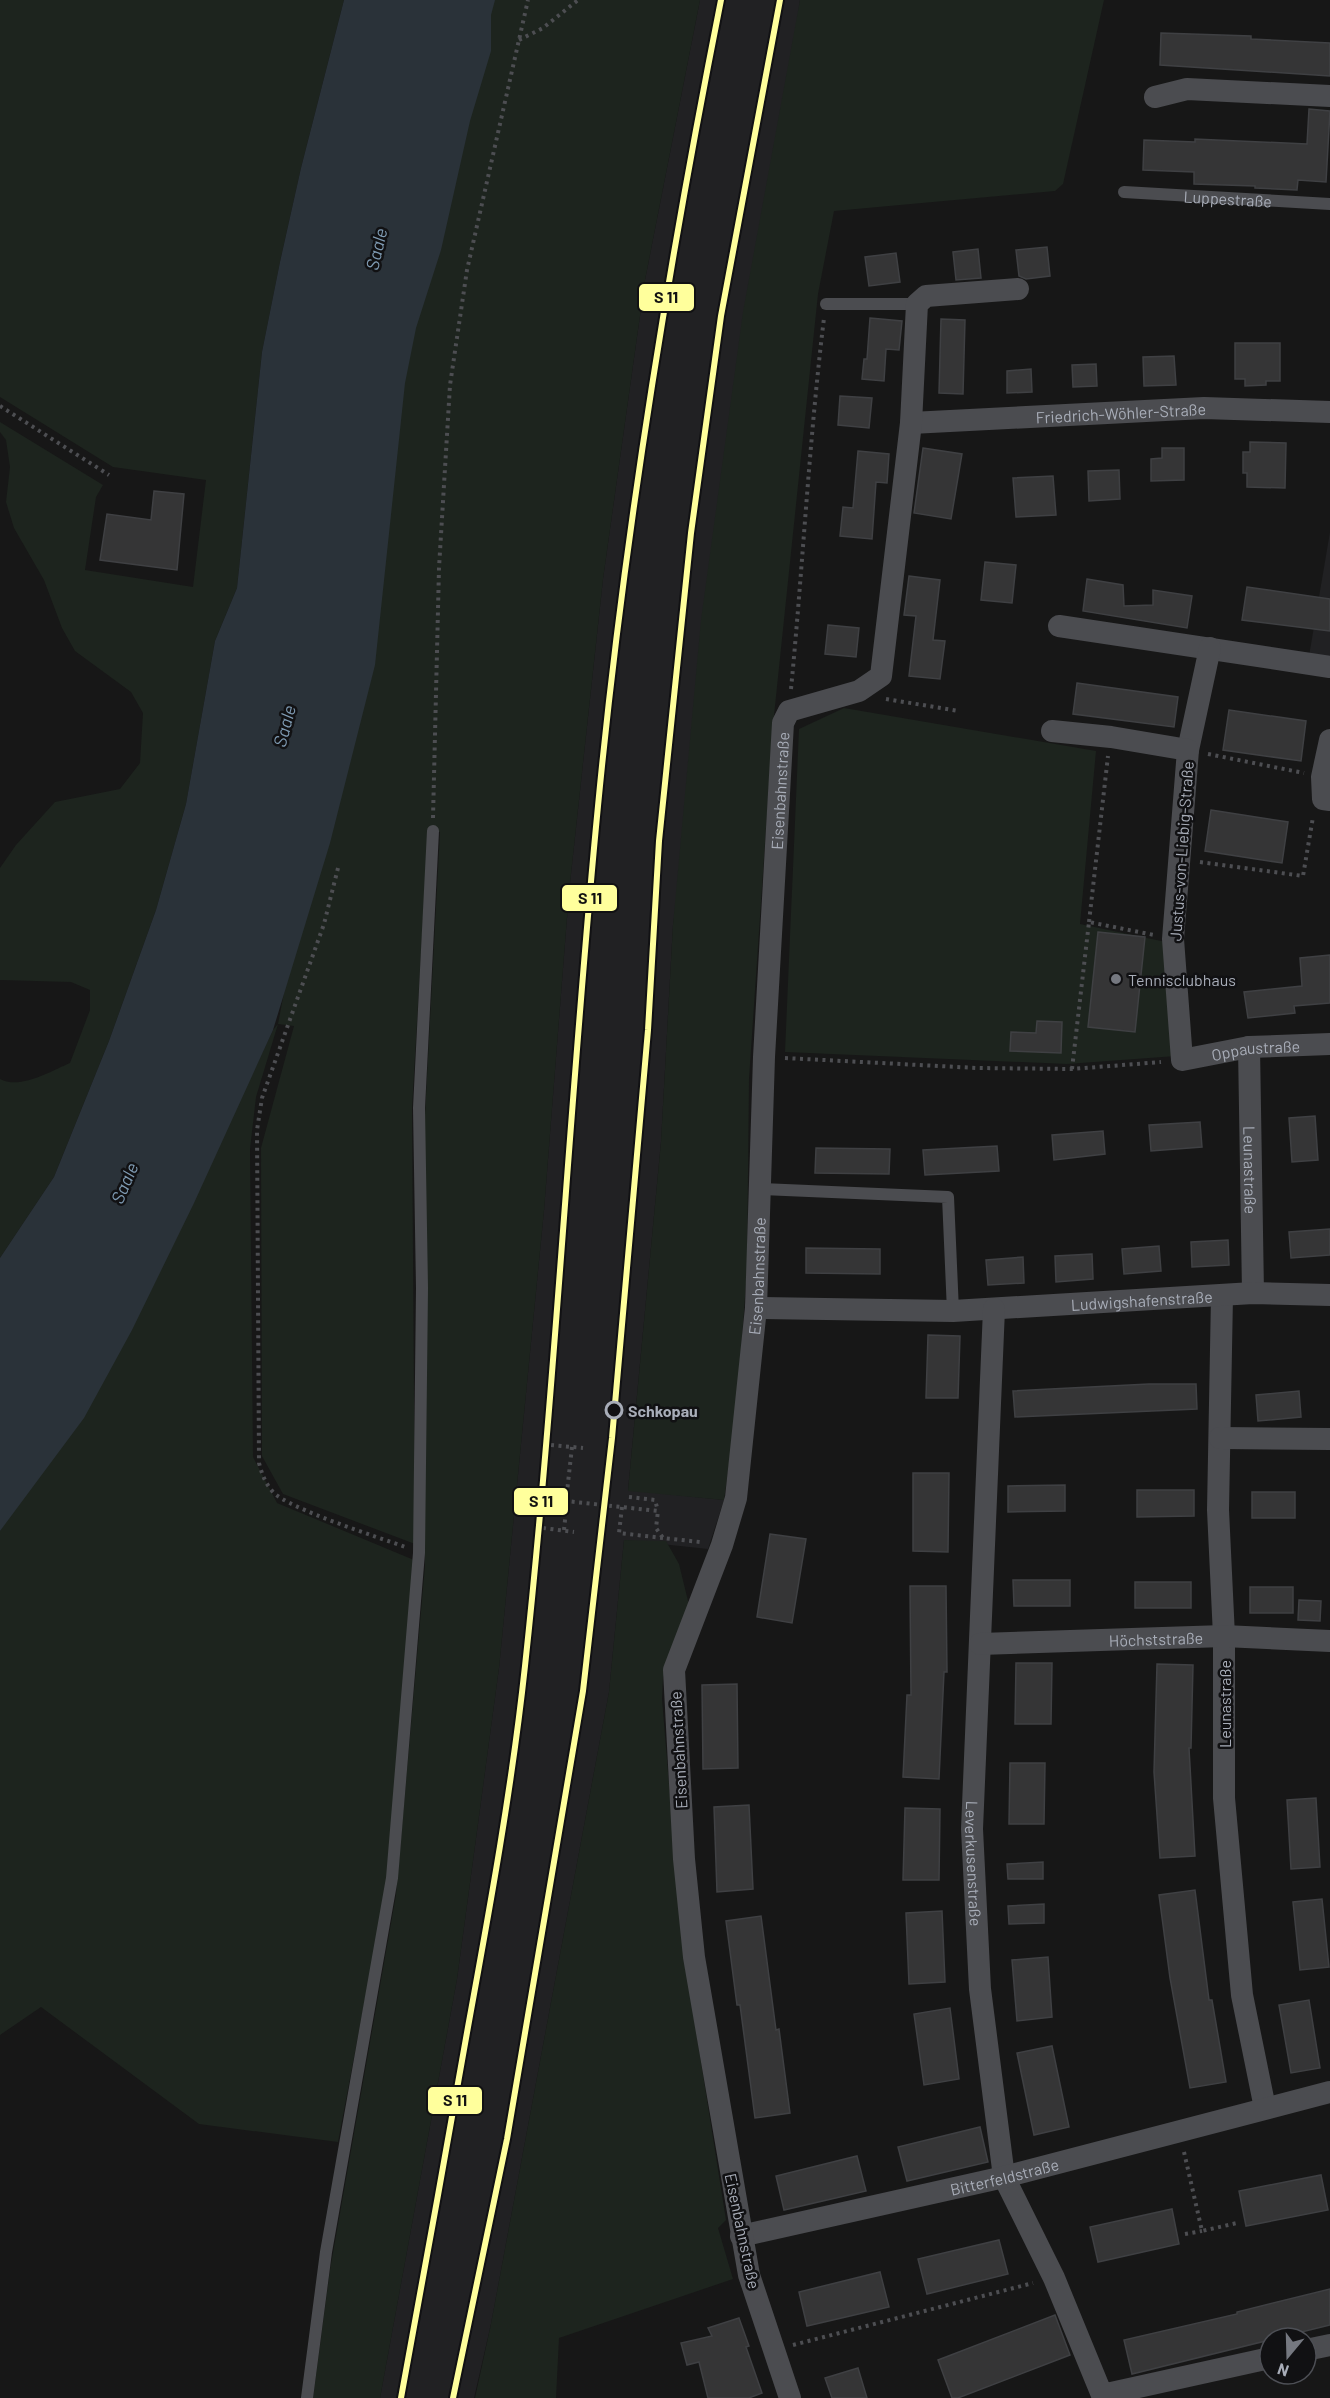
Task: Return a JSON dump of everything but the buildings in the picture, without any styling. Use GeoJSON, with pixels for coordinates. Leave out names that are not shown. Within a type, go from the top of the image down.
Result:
{"type":"FeatureCollection","features":[{"type":"Feature","properties":{"kind":"street"},"geometry":{"type":"LineString","coordinates":[[1155,97],[1187,89],[1330,96]]}},
{"type":"Feature","properties":{"kind":"street"},"geometry":{"type":"LineString","coordinates":[[917,304],[926,296],[1018,289]]}},
{"type":"Feature","properties":{"kind":"street","name":"Eisenbahnstraße"},"geometry":{"type":"LineString","coordinates":[[790,2398],[749,2275],[694,1957],[684,1859],[674,1670],[722,1545],[736,1498],[756,1308],[764,1057],[783,723],[789,711],[859,691],[881,676],[911,423],[917,304]]}},
{"type":"Feature","properties":{"kind":"street","name":"Friedrich-Wöhler-Straße"},"geometry":{"type":"LineString","coordinates":[[911,423],[1204,408],[1330,412]]}},
{"type":"Feature","properties":{"kind":"street"},"geometry":{"type":"LineString","coordinates":[[1059,626],[1330,667]]}},
{"type":"Feature","properties":{"kind":"street","name":"Justus-von-Liebig-Straße"},"geometry":{"type":"LineString","coordinates":[[1182,1060],[1173,939],[1188,750],[1210,648]]}},
{"type":"Feature","properties":{"kind":"street","name":"Justus-von-Liebig-Straße"},"geometry":{"type":"LineString","coordinates":[[1052,731],[1111,737],[1188,750]]}},
{"type":"Feature","properties":{"kind":"street"},"geometry":{"type":"LineString","coordinates":[[1325,792],[1330,740]]}},
{"type":"Feature","properties":{"kind":"street","name":"Oppaustraße"},"geometry":{"type":"LineString","coordinates":[[1182,1060],[1249,1047],[1330,1044]]}},
{"type":"Feature","properties":{"kind":"street","name":"Leunastraße"},"geometry":{"type":"LineString","coordinates":[[1249,1047],[1253,1293]]}},
{"type":"Feature","properties":{"kind":"street","name":"Ludwigshafenstraße"},"geometry":{"type":"LineString","coordinates":[[756,1308],[953,1311],[1253,1293],[1330,1295]]}},
{"type":"Feature","properties":{"kind":"street","name":"Leunastraße"},"geometry":{"type":"LineString","coordinates":[[1222,1296],[1218,1510],[1224,1636],[1224,1798],[1242,1995],[1265,2108]]}},
{"type":"Feature","properties":{"kind":"street","name":"Leverkusenstraße"},"geometry":{"type":"LineString","coordinates":[[994,1309],[972,1829],[980,1989],[1004,2177],[1054,2278],[1102,2395],[1258,2361]]}},
{"type":"Feature","properties":{"kind":"street"},"geometry":{"type":"LineString","coordinates":[[1220,1438],[1330,1439]]}},
{"type":"Feature","properties":{"kind":"street","name":"Höchststraße"},"geometry":{"type":"LineString","coordinates":[[980,1644],[1224,1636],[1330,1641]]}},
{"type":"Feature","properties":{"kind":"street","name":"Bitterfeldstraße"},"geometry":{"type":"LineString","coordinates":[[741,2236],[1004,2177],[1330,2092]]}},
{"type":"Feature","properties":{"kind":"lane","name":"Luppestraße"},"geometry":{"type":"LineString","coordinates":[[1124,192],[1330,204]]}},
{"type":"Feature","properties":{"kind":"lane"},"geometry":{"type":"LineString","coordinates":[[826,304],[917,304]]}},
{"type":"Feature","properties":{"kind":"lane"},"geometry":{"type":"LineString","coordinates":[[307,2398],[326,2252],[393,1878],[419,1553],[422,1288],[419,1108],[433,831]]}},
{"type":"Feature","properties":{"kind":"lane"},"geometry":{"type":"LineString","coordinates":[[760,1189],[948,1197],[953,1311]]}},
{"type":"Feature","properties":{"kind":"path"},"geometry":{"type":"LineString","coordinates":[[433,831],[439,568],[450,385],[467,270],[528,0]]}},
{"type":"Feature","properties":{"kind":"path"},"geometry":{"type":"LineString","coordinates":[[519,40],[543,28],[578,0]]}},
{"type":"Feature","properties":{"kind":"path"},"geometry":{"type":"LineString","coordinates":[[789,711],[814,401],[826,304]]}},
{"type":"Feature","properties":{"kind":"path"},"geometry":{"type":"LineString","coordinates":[[0,406],[109,475]]}},
{"type":"Feature","properties":{"kind":"path"},"geometry":{"type":"LineString","coordinates":[[859,691],[888,700],[959,711]]}},
{"type":"Feature","properties":{"kind":"path"},"geometry":{"type":"LineString","coordinates":[[1072,1069],[1111,737]]}},
{"type":"Feature","properties":{"kind":"path"},"geometry":{"type":"LineString","coordinates":[[1188,750],[1325,792]]}},
{"type":"Feature","properties":{"kind":"path"},"geometry":{"type":"LineString","coordinates":[[1180,859],[1303,876],[1316,800],[1325,792]]}},
{"type":"Feature","properties":{"kind":"path"},"geometry":{"type":"LineString","coordinates":[[338,868],[324,924],[261,1098],[257,1130],[259,1463],[264,1480],[274,1494],[293,1505],[419,1553]]}},
{"type":"Feature","properties":{"kind":"path"},"geometry":{"type":"LineString","coordinates":[[1089,922],[1173,939]]}},
{"type":"Feature","properties":{"kind":"path"},"geometry":{"type":"LineString","coordinates":[[764,1057],[976,1068],[1072,1069],[1182,1060]]}},
{"type":"Feature","properties":{"kind":"path"},"geometry":{"type":"LineString","coordinates":[[551,1445],[583,1448]]}},
{"type":"Feature","properties":{"kind":"path"},"geometry":{"type":"LineString","coordinates":[[564,1531],[572,1447]]}},
{"type":"Feature","properties":{"kind":"path"},"geometry":{"type":"LineString","coordinates":[[629,1497],[655,1500],[658,1511],[656,1528],[663,1538]]}},
{"type":"Feature","properties":{"kind":"path"},"geometry":{"type":"LineString","coordinates":[[567,1501],[658,1511]]}},
{"type":"Feature","properties":{"kind":"path"},"geometry":{"type":"LineString","coordinates":[[625,1507],[619,1533],[722,1545]]}},
{"type":"Feature","properties":{"kind":"path"},"geometry":{"type":"LineString","coordinates":[[543,1528],[574,1532]]}},
{"type":"Feature","properties":{"kind":"path"},"geometry":{"type":"LineString","coordinates":[[1180,2130],[1202,2231]]}},
{"type":"Feature","properties":{"kind":"path"},"geometry":{"type":"LineString","coordinates":[[1185,2234],[1237,2223]]}},
{"type":"Feature","properties":{"kind":"path"},"geometry":{"type":"LineString","coordinates":[[774,2350],[1054,2278]]}},
{"type":"Feature","properties":{"kind":"shaded area"},"geometry":{"type":"Polygon","coordinates":[[[0,0],[344,0],[301,168],[262,352],[237,588],[215,641],[186,804],[156,910],[109,1041],[54,1177],[0,1258],[0,1079],[8,1082],[26,1081],[70,1063],[90,1010],[90,990],[71,982],[0,980],[0,868],[16,845],[55,802],[120,789],[140,763],[143,713],[131,692],[75,651],[62,628],[44,580],[14,528],[6,502],[10,467],[6,440],[0,432],[0,422],[103,485],[96,497],[85,570],[193,587],[206,480],[113,467],[0,397],[0,0]]]}},
{"type":"Feature","properties":{"kind":"shaded area"},"geometry":{"type":"Polygon","coordinates":[[[492,0],[700,0],[645,280],[603,579],[569,892],[544,1210],[499,1668],[457,1979],[380,2398],[313,2398],[330,2270],[396,1895],[425,1566],[425,1115],[440,832],[428,831],[412,1108],[415,1544],[283,1494],[262,1456],[261,1148],[294,1026],[278,1024],[403,369],[492,0]]]}},
{"type":"Feature","properties":{"kind":"shaded area"},"geometry":{"type":"Polygon","coordinates":[[[700,0],[800,0],[673,925],[661,1142],[628,1490],[724,1500],[708,1549],[624,1540],[609,1692],[491,2324],[474,2398],[380,2398],[457,1979],[499,1668],[544,1210],[569,892],[603,579],[645,280],[700,0]]]}},
{"type":"Feature","properties":{"kind":"shaded area"},"geometry":{"type":"Polygon","coordinates":[[[800,0],[1104,0],[1063,184],[1055,191],[834,211],[818,294],[773,725],[749,1079],[747,1269],[737,1408],[724,1500],[628,1491],[661,1142],[673,925],[701,620],[743,312],[800,0]]]}},
{"type":"Feature","properties":{"kind":"shaded area"},"geometry":{"type":"Polygon","coordinates":[[[1330,532],[1330,659],[1309,656],[1330,532]]]}},
{"type":"Feature","properties":{"kind":"shaded area"},"geometry":{"type":"Polygon","coordinates":[[[844,708],[1096,751],[1080,924],[1166,942],[1176,1056],[1067,1064],[785,1052],[799,729],[844,708]]]}},
{"type":"Feature","properties":{"kind":"shaded area"},"geometry":{"type":"Polygon","coordinates":[[[278,1024],[256,1097],[250,1149],[253,1457],[277,1503],[414,1560],[388,1877],[338,2142],[199,2124],[41,2007],[0,2035],[0,1531],[238,1104],[278,1024]]]}},
{"type":"Feature","properties":{"kind":"shaded area"},"geometry":{"type":"Polygon","coordinates":[[[624,1540],[666,1541],[679,1564],[689,1605],[663,1677],[662,1699],[682,1942],[726,2220],[718,2228],[733,2279],[559,2338],[556,2398],[475,2398],[491,2324],[609,1692],[624,1540]]]}},
{"type":"Feature","properties":{"kind":"water","name":"Saale"},"geometry":{"type":"Polygon","coordinates":[[[344,0],[495,0],[491,15],[491,51],[470,121],[441,250],[416,328],[405,383],[375,665],[330,843],[273,1030],[194,1203],[132,1330],[84,1418],[0,1531],[0,1258],[54,1177],[109,1041],[156,910],[186,804],[215,641],[237,588],[262,352],[301,168],[344,0]]]}},
{"type":"Feature","properties":{"kind":"transit line"},"geometry":{"type":"LineString","coordinates":[[401,2398],[514,1757],[536,1559],[588,913],[621,603],[649,402],[683,200],[721,0]]}},
{"type":"Feature","properties":{"kind":"transit line"},"geometry":{"type":"LineString","coordinates":[[453,2398],[507,2139],[583,1691],[612,1438],[648,1030],[659,841],[691,533],[721,316],[780,0]]}},
{"type":"Feature","properties":{"kind":"place","name":"Tennisclubhaus"},"geometry":{"type":"Point","coordinates":[1116,979]}},
{"type":"Feature","properties":{"kind":"place","name":"Schkopau"},"geometry":{"type":"Point","coordinates":[614,1410]}}]}
